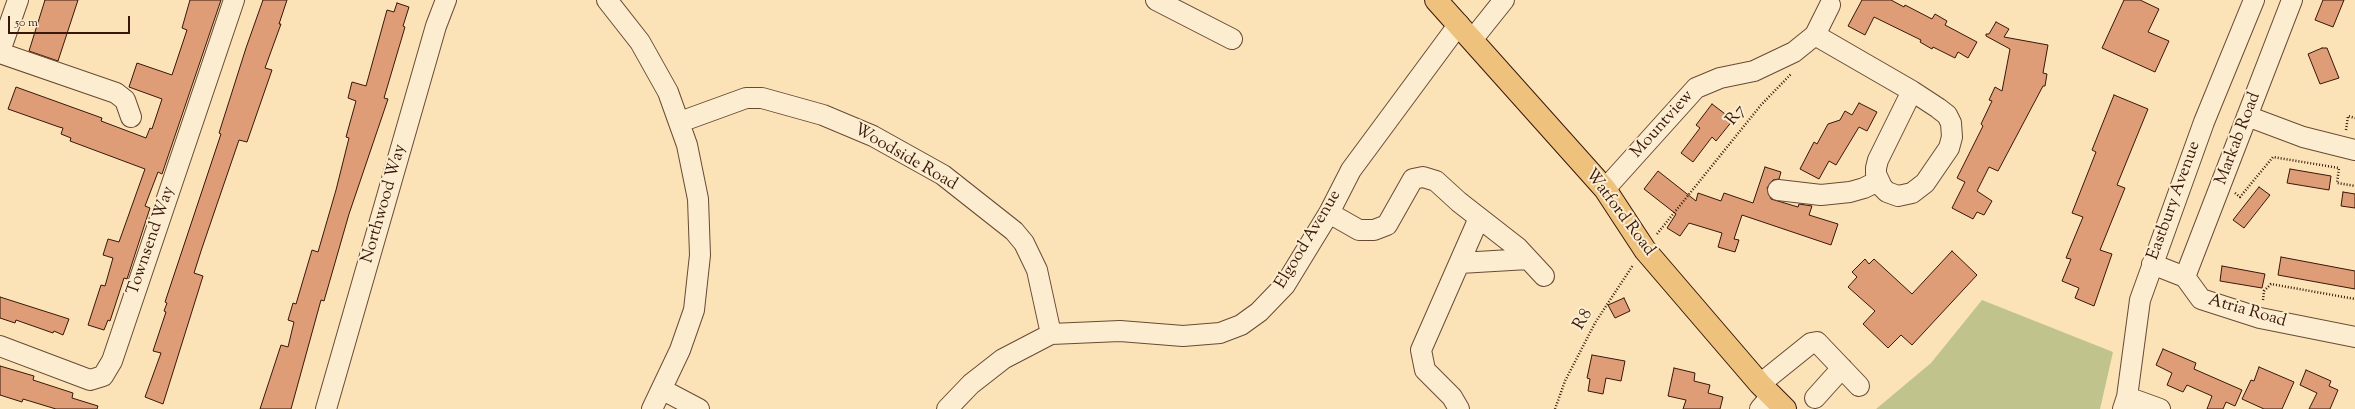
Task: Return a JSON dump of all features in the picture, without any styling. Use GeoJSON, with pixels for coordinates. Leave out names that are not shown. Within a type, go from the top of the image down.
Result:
{"type":"FeatureCollection","features":[{"type":"Feature","properties":{"kind":"main road","name":"Watford Road"},"geometry":{"type":"LineString","coordinates":[[1436,0],[1605,189],[1645,250],[1769,399]]}},
{"type":"Feature","properties":{"kind":"street"},"geometry":{"type":"LineString","coordinates":[[18,0],[1,48],[82,81],[116,93],[125,100],[131,117]]}},
{"type":"Feature","properties":{"kind":"street","name":"Townsend Way"},"geometry":{"type":"LineString","coordinates":[[0,346],[90,380],[103,376],[112,361],[234,0]]}},
{"type":"Feature","properties":{"kind":"street","name":"Northwood Way"},"geometry":{"type":"LineString","coordinates":[[326,409],[436,26],[446,0]]}},
{"type":"Feature","properties":{"kind":"street"},"geometry":{"type":"LineString","coordinates":[[607,0],[640,42],[655,67],[680,122],[695,179],[700,220],[700,255],[694,310],[680,350],[663,390],[652,409]]}},
{"type":"Feature","properties":{"kind":"street"},"geometry":{"type":"LineString","coordinates":[[1156,0],[1232,39]]}},
{"type":"Feature","properties":{"kind":"street","name":"Elgood Avenue"},"geometry":{"type":"LineString","coordinates":[[947,409],[971,384],[1003,359],[1051,334],[1120,331],[1183,336],[1220,333],[1241,325],[1259,312],[1285,286],[1329,213],[1351,170],[1466,32],[1504,0]]}},
{"type":"Feature","properties":{"kind":"street","name":"Eastbury Avenue"},"geometry":{"type":"LineString","coordinates":[[2125,403],[2140,300],[2204,122],[2254,0]]}},
{"type":"Feature","properties":{"kind":"street","name":"Markab Road"},"geometry":{"type":"LineString","coordinates":[[2185,277],[2292,0]]}},
{"type":"Feature","properties":{"kind":"street","name":"Mountview"},"geometry":{"type":"LineString","coordinates":[[1605,189],[1696,88],[1720,78],[1754,72],[1794,52],[1815,35],[1830,5]]}},
{"type":"Feature","properties":{"kind":"street"},"geometry":{"type":"LineString","coordinates":[[1815,35],[1912,91],[1947,115],[1952,130],[1949,148],[1925,183],[1906,196],[1894,195],[1887,192],[1878,181],[1876,174],[1878,160],[1912,91]]}},
{"type":"Feature","properties":{"kind":"street","name":"Woodside Road"},"geometry":{"type":"LineString","coordinates":[[680,122],[746,98],[762,98],[823,114],[873,136],[943,176],[1014,231],[1024,243],[1037,270],[1051,334]]}},
{"type":"Feature","properties":{"kind":"street"},"geometry":{"type":"LineString","coordinates":[[2247,116],[2303,137],[2355,150]]}},
{"type":"Feature","properties":{"kind":"street"},"geometry":{"type":"LineString","coordinates":[[1329,213],[1359,230],[1374,230],[1387,225],[1413,179],[1424,177],[1436,181],[1479,218],[1518,248],[1544,276]]}},
{"type":"Feature","properties":{"kind":"street"},"geometry":{"type":"LineString","coordinates":[[1778,190],[1820,194],[1850,192],[1864,188],[1878,181]]}},
{"type":"Feature","properties":{"kind":"street"},"geometry":{"type":"LineString","coordinates":[[1458,409],[1452,397],[1425,370],[1422,350],[1479,218]]}},
{"type":"Feature","properties":{"kind":"street"},"geometry":{"type":"LineString","coordinates":[[1460,263],[1528,259]]}},
{"type":"Feature","properties":{"kind":"street"},"geometry":{"type":"LineString","coordinates":[[2152,264],[2185,277]]}},
{"type":"Feature","properties":{"kind":"street","name":"Atria Road"},"geometry":{"type":"LineString","coordinates":[[2185,277],[2201,299],[2260,318],[2355,337]]}},
{"type":"Feature","properties":{"kind":"street"},"geometry":{"type":"LineString","coordinates":[[1769,399],[1810,343],[1817,342],[1859,386]]}},
{"type":"Feature","properties":{"kind":"street"},"geometry":{"type":"LineString","coordinates":[[1815,398],[1842,368]]}},
{"type":"Feature","properties":{"kind":"street"},"geometry":{"type":"LineString","coordinates":[[663,390],[699,409]]}},
{"type":"Feature","properties":{"kind":"street"},"geometry":{"type":"LineString","coordinates":[[2125,403],[2160,409]]}},
{"type":"Feature","properties":{"kind":"path","name":"R7"},"geometry":{"type":"LineString","coordinates":[[1645,250],[1761,105],[1793,73]]}},
{"type":"Feature","properties":{"kind":"path"},"geometry":{"type":"LineString","coordinates":[[2222,183],[2240,197],[2273,158],[2339,168],[2337,183],[2355,186]]}},
{"type":"Feature","properties":{"kind":"path","name":"R8"},"geometry":{"type":"LineString","coordinates":[[1555,409],[1565,381],[1595,323],[1645,250]]}},
{"type":"Feature","properties":{"kind":"path"},"geometry":{"type":"LineString","coordinates":[[2260,318],[2264,291],[2271,284],[2355,299]]}},
{"type":"Feature","properties":{"kind":"green space"},"geometry":{"type":"Polygon","coordinates":[[[1982,300],[2113,352],[2100,409],[1876,409],[1931,363],[1982,300]]]}},
{"type":"Feature","properties":{"kind":"building"},"geometry":{"type":"Polygon","coordinates":[[[45,0],[78,0],[58,61],[29,51],[45,0]]]}},
{"type":"Feature","properties":{"kind":"building"},"geometry":{"type":"Polygon","coordinates":[[[190,0],[221,0],[162,174],[158,172],[145,206],[150,208],[127,279],[124,278],[110,321],[108,320],[104,330],[88,325],[101,285],[105,286],[113,258],[103,255],[108,239],[119,242],[145,169],[70,141],[71,138],[61,134],[63,128],[8,109],[16,87],[102,118],[101,121],[146,138],[150,128],[152,129],[162,99],[129,87],[137,63],[172,75],[187,30],[182,28],[190,0]]]}},
{"type":"Feature","properties":{"kind":"building"},"geometry":{"type":"Polygon","coordinates":[[[263,0],[287,0],[279,24],[281,24],[265,68],[272,70],[247,142],[239,140],[202,248],[194,273],[203,276],[163,404],[145,397],[161,353],[153,351],[166,312],[164,311],[167,303],[165,302],[221,134],[219,133],[263,0]]]}},
{"type":"Feature","properties":{"kind":"building"},"geometry":{"type":"Polygon","coordinates":[[[1862,0],[1891,0],[1904,7],[1905,5],[1932,19],[1935,14],[1947,21],[1945,25],[1977,42],[1968,58],[1958,52],[1955,58],[1933,47],[1932,49],[1920,42],[1921,40],[1874,17],[1865,35],[1848,26],[1862,0]]]}},
{"type":"Feature","properties":{"kind":"building"},"geometry":{"type":"Polygon","coordinates":[[[2124,0],[2140,0],[2159,9],[2148,32],[2169,41],[2155,72],[2102,48],[2124,0]]]}},
{"type":"Feature","properties":{"kind":"building"},"geometry":{"type":"Polygon","coordinates":[[[2323,0],[2344,0],[2333,27],[2315,20],[2323,0]]]}},
{"type":"Feature","properties":{"kind":"building"},"geometry":{"type":"Polygon","coordinates":[[[397,3],[409,7],[403,26],[405,27],[384,98],[388,99],[349,214],[324,301],[321,300],[291,409],[260,409],[281,345],[288,347],[294,322],[288,320],[293,303],[296,304],[312,250],[318,252],[336,190],[349,138],[346,137],[356,101],[348,98],[352,82],[366,86],[387,10],[394,12],[397,3]]]}},
{"type":"Feature","properties":{"kind":"building"},"geometry":{"type":"Polygon","coordinates":[[[1996,22],[2009,29],[2004,37],[2048,45],[2043,73],[2047,74],[2045,86],[2043,86],[1998,171],[1989,167],[1977,191],[1992,201],[1984,215],[1977,212],[1973,219],[1952,208],[1965,182],[1957,178],[1983,126],[1981,124],[1992,101],[1989,100],[1995,87],[2002,91],[2010,49],[1986,36],[1986,34],[1989,34],[1996,22]]]}},
{"type":"Feature","properties":{"kind":"building"},"geometry":{"type":"Polygon","coordinates":[[[2322,48],[2327,48],[2339,78],[2320,84],[2308,54],[2322,48]]]}},
{"type":"Feature","properties":{"kind":"building"},"geometry":{"type":"Polygon","coordinates":[[[2114,95],[2148,109],[2117,185],[2125,188],[2100,250],[2112,254],[2094,306],[2075,298],[2079,288],[2062,281],[2071,259],[2066,258],[2083,217],[2072,213],[2096,152],[2092,150],[2114,95]]]}},
{"type":"Feature","properties":{"kind":"building"},"geometry":{"type":"Polygon","coordinates":[[[1859,103],[1877,112],[1867,131],[1859,127],[1836,165],[1829,161],[1819,179],[1800,169],[1814,142],[1817,144],[1828,124],[1840,120],[1845,111],[1852,115],[1859,103]]]}},
{"type":"Feature","properties":{"kind":"building"},"geometry":{"type":"Polygon","coordinates":[[[1712,104],[1733,120],[1716,141],[1712,137],[1693,162],[1681,153],[1700,128],[1696,125],[1712,104]]]}},
{"type":"Feature","properties":{"kind":"building"},"geometry":{"type":"Polygon","coordinates":[[[1765,167],[1781,172],[1779,179],[1773,180],[1767,188],[1771,199],[1798,207],[1799,204],[1812,206],[1809,215],[1838,224],[1831,245],[1742,215],[1734,239],[1739,240],[1735,252],[1718,247],[1722,233],[1689,223],[1680,236],[1667,228],[1676,214],[1644,189],[1658,171],[1696,201],[1698,193],[1721,201],[1724,193],[1753,203],[1765,167]]]}},
{"type":"Feature","properties":{"kind":"building"},"geometry":{"type":"Polygon","coordinates":[[[2290,169],[2331,176],[2329,190],[2287,183],[2290,169]]]}},
{"type":"Feature","properties":{"kind":"building"},"geometry":{"type":"Polygon","coordinates":[[[2259,187],[2270,195],[2244,228],[2233,220],[2259,187]]]}},
{"type":"Feature","properties":{"kind":"building"},"geometry":{"type":"Polygon","coordinates":[[[2343,192],[2355,194],[2355,208],[2341,206],[2343,192]]]}},
{"type":"Feature","properties":{"kind":"building"},"geometry":{"type":"Polygon","coordinates":[[[1952,251],[1977,275],[1912,345],[1901,335],[1888,348],[1863,324],[1875,311],[1848,287],[1857,277],[1852,272],[1865,259],[1869,264],[1874,259],[1912,294],[1952,251]]]}},
{"type":"Feature","properties":{"kind":"building"},"geometry":{"type":"Polygon","coordinates":[[[2281,257],[2355,271],[2355,289],[2278,275],[2281,257]]]}},
{"type":"Feature","properties":{"kind":"building"},"geometry":{"type":"Polygon","coordinates":[[[2222,266],[2265,274],[2262,288],[2220,281],[2222,266]]]}},
{"type":"Feature","properties":{"kind":"building"},"geometry":{"type":"Polygon","coordinates":[[[0,297],[69,319],[63,335],[16,320],[15,323],[0,318],[0,297]]]}},
{"type":"Feature","properties":{"kind":"building"},"geometry":{"type":"Polygon","coordinates":[[[1624,298],[1630,311],[1615,318],[1608,305],[1624,298]]]}},
{"type":"Feature","properties":{"kind":"building"},"geometry":{"type":"Polygon","coordinates":[[[2163,349],[2196,363],[2194,369],[2242,390],[2235,406],[2226,402],[2223,409],[2207,409],[2212,396],[2187,385],[2183,392],[2167,385],[2172,373],[2156,365],[2163,349]]]}},
{"type":"Feature","properties":{"kind":"building"},"geometry":{"type":"Polygon","coordinates":[[[1592,355],[1625,361],[1621,381],[1606,378],[1603,394],[1588,391],[1590,379],[1587,378],[1592,355]]]}},
{"type":"Feature","properties":{"kind":"building"},"geometry":{"type":"Polygon","coordinates":[[[0,366],[34,376],[33,380],[73,393],[72,398],[98,406],[97,409],[56,409],[23,399],[22,402],[0,395],[0,366]]]}},
{"type":"Feature","properties":{"kind":"building"},"geometry":{"type":"Polygon","coordinates":[[[2259,367],[2294,382],[2282,409],[2264,409],[2242,399],[2251,380],[2254,381],[2259,367]]]}},
{"type":"Feature","properties":{"kind":"building"},"geometry":{"type":"Polygon","coordinates":[[[1674,368],[1695,373],[1694,381],[1710,385],[1708,393],[1723,397],[1720,409],[1683,409],[1686,400],[1668,396],[1674,368]]]}},
{"type":"Feature","properties":{"kind":"building"},"geometry":{"type":"Polygon","coordinates":[[[2306,370],[2331,381],[2329,386],[2338,390],[2330,409],[2309,409],[2317,393],[2300,385],[2306,370]]]}}]}
